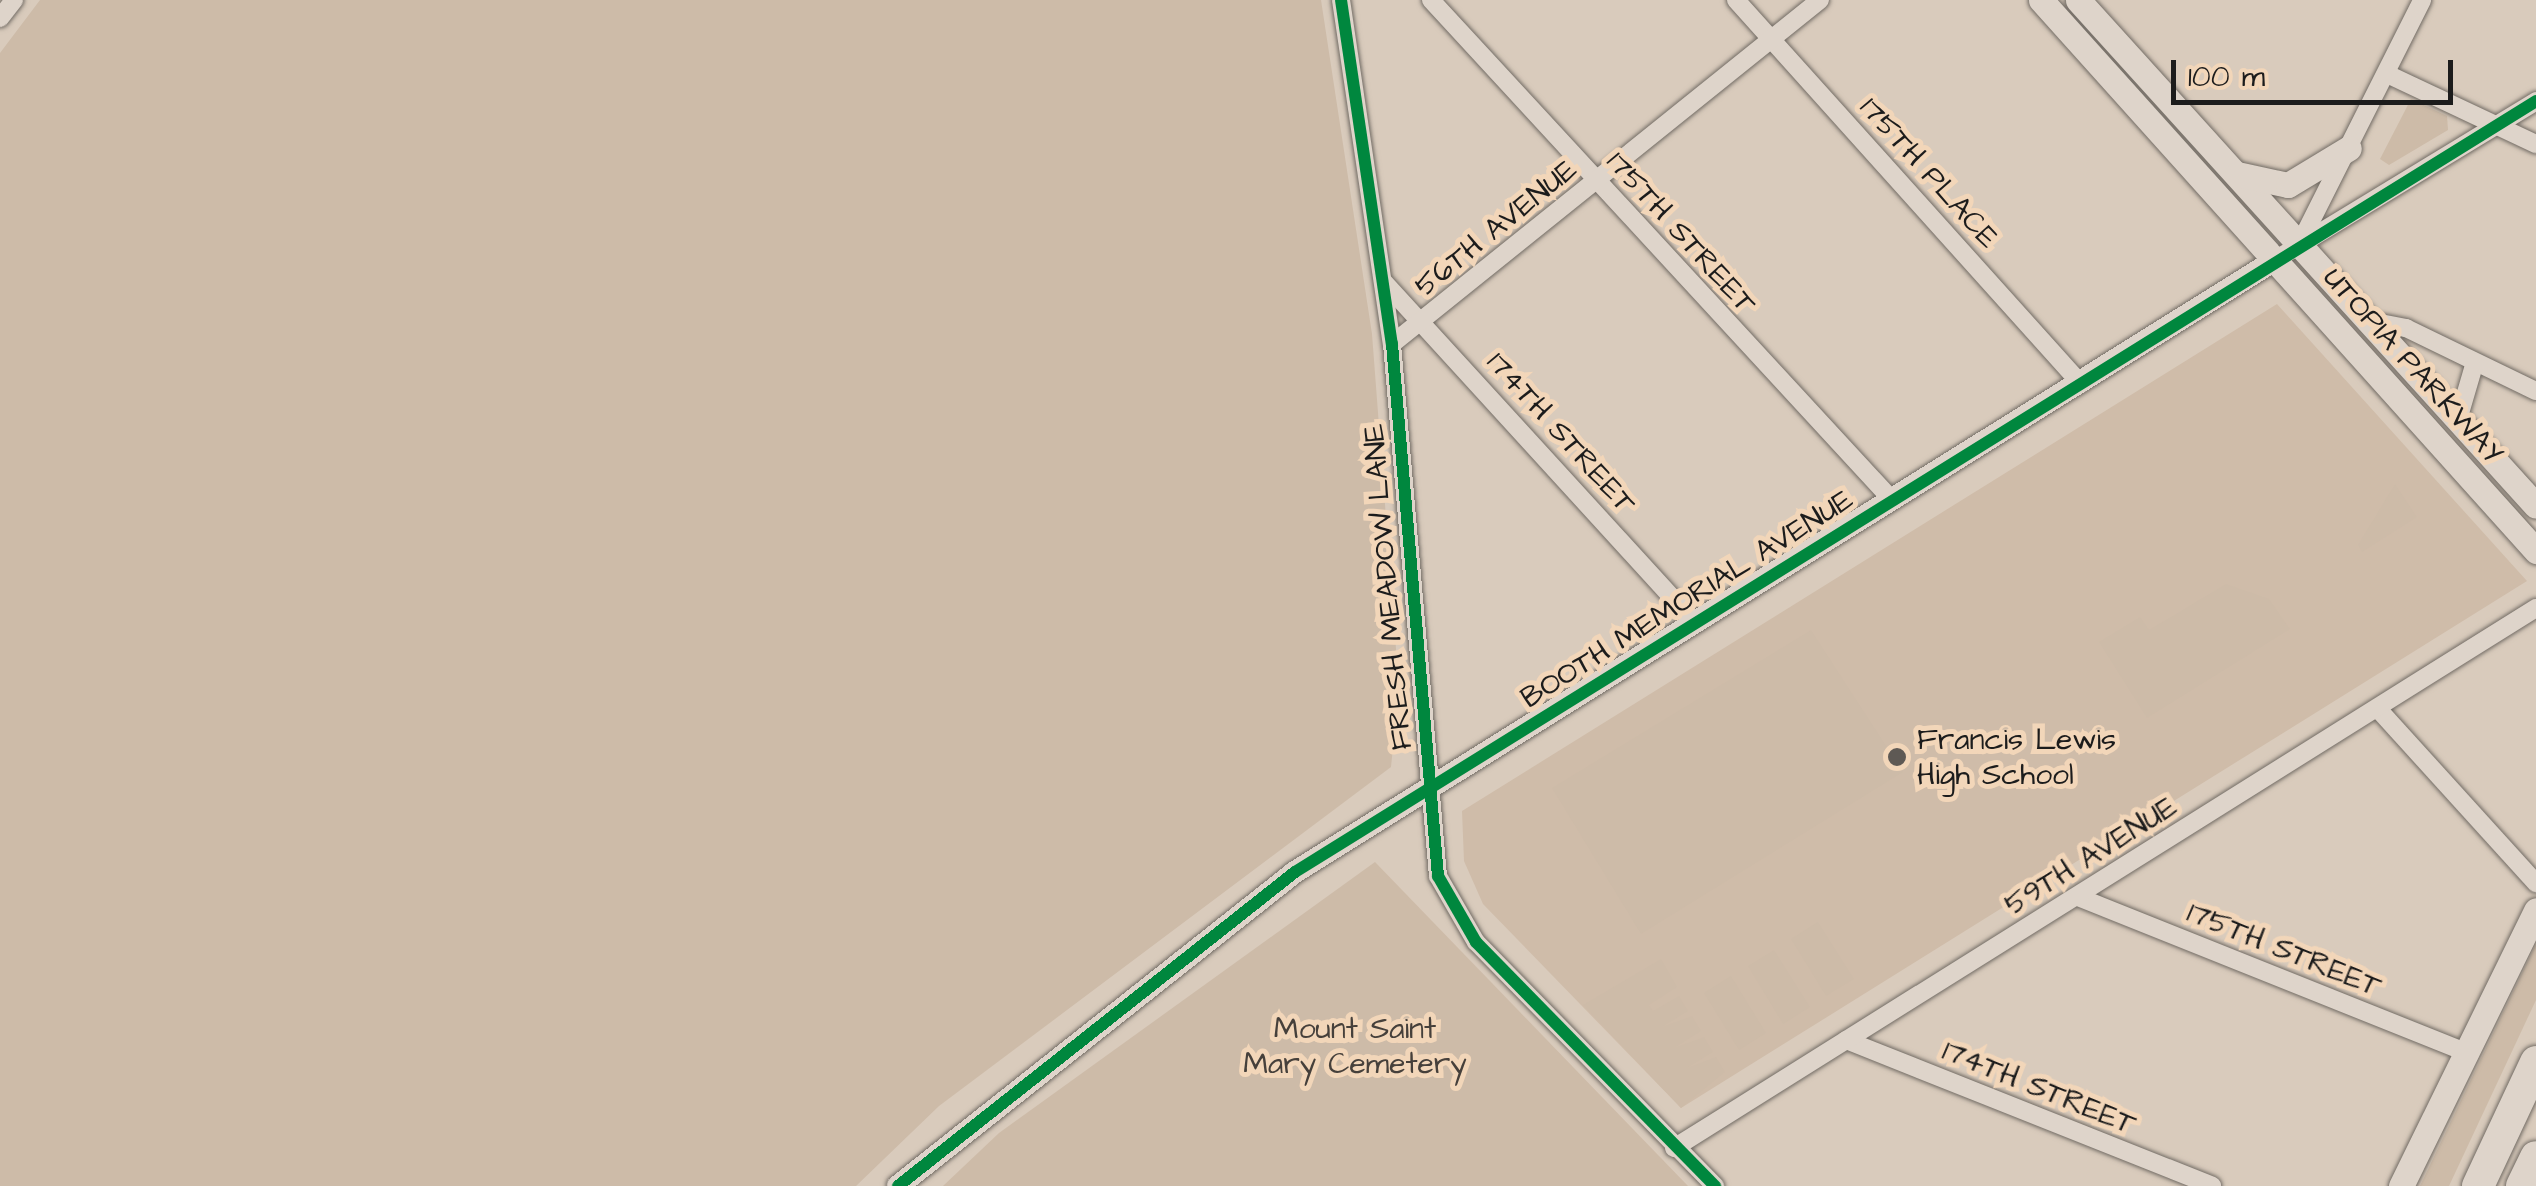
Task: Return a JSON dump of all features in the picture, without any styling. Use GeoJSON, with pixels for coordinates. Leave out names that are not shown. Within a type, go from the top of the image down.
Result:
{"type":"FeatureCollection","features":[{"type":"Feature","properties":{"kind":"highway"},"geometry":{"type":"LineString","coordinates":[[2478,1186],[2536,1062]]}},
{"type":"Feature","properties":{"kind":"highway"},"geometry":{"type":"LineString","coordinates":[[2522,1186],[2536,1157]]}},
{"type":"Feature","properties":{"kind":"main road","name":"UTOPIA PARKWAY"},"geometry":{"type":"LineString","coordinates":[[2042,0],[2536,552]]}},
{"type":"Feature","properties":{"kind":"main road","name":"UTOPIA PARKWAY"},"geometry":{"type":"LineString","coordinates":[[2078,0],[2536,506]]}},
{"type":"Feature","properties":{"kind":"main road"},"geometry":{"type":"LineString","coordinates":[[2234,173],[2288,186],[2348,148]]}},
{"type":"Feature","properties":{"kind":"main road"},"geometry":{"type":"LineString","coordinates":[[2401,1186],[2470,1054],[2536,910]]}},
{"type":"Feature","properties":{"kind":"street"},"geometry":{"type":"LineString","coordinates":[[0,18],[14,0]]}},
{"type":"Feature","properties":{"kind":"street","name":"FRESH MEADOW LANE"},"geometry":{"type":"LineString","coordinates":[[1341,0],[1392,344],[1438,876],[1476,942],[1715,1186]]}},
{"type":"Feature","properties":{"kind":"street","name":"175TH STREET"},"geometry":{"type":"LineString","coordinates":[[1432,0],[1892,500]]}},
{"type":"Feature","properties":{"kind":"street","name":"175TH PLACE"},"geometry":{"type":"LineString","coordinates":[[1736,0],[2081,384]]}},
{"type":"Feature","properties":{"kind":"street","name":"56TH AVENUE"},"geometry":{"type":"LineString","coordinates":[[1392,344],[1424,323],[1820,0]]}},
{"type":"Feature","properties":{"kind":"street"},"geometry":{"type":"LineString","coordinates":[[2299,245],[2422,0]]}},
{"type":"Feature","properties":{"kind":"street"},"geometry":{"type":"LineString","coordinates":[[2387,74],[2536,144]]}},
{"type":"Feature","properties":{"kind":"street","name":"BOOTH MEMORIAL AVENUE"},"geometry":{"type":"LineString","coordinates":[[898,1186],[1296,872],[2536,101]]}},
{"type":"Feature","properties":{"kind":"street","name":"174TH STREET"},"geometry":{"type":"LineString","coordinates":[[1383,280],[1696,624]]}},
{"type":"Feature","properties":{"kind":"street"},"geometry":{"type":"LineString","coordinates":[[2370,322],[2475,362],[2536,391]]}},
{"type":"Feature","properties":{"kind":"street"},"geometry":{"type":"LineString","coordinates":[[2458,420],[2475,362]]}},
{"type":"Feature","properties":{"kind":"street","name":"59TH AVENUE"},"geometry":{"type":"LineString","coordinates":[[1674,1148],[2379,710],[2536,608]]}},
{"type":"Feature","properties":{"kind":"street"},"geometry":{"type":"LineString","coordinates":[[2379,710],[2536,883]]}},
{"type":"Feature","properties":{"kind":"street","name":"175TH STREET"},"geometry":{"type":"LineString","coordinates":[[2078,897],[2470,1054]]}},
{"type":"Feature","properties":{"kind":"street","name":"174TH STREET"},"geometry":{"type":"LineString","coordinates":[[1846,1040],[2212,1186]]}},
{"type":"Feature","properties":{"kind":"shaded area","name":"Francis Lewis High School"},"geometry":{"type":"Polygon","coordinates":[[[2277,304],[2527,581],[1681,1108],[1483,904],[1464,861],[1462,811],[2277,304]]]}},
{"type":"Feature","properties":{"kind":"green space"},"geometry":{"type":"Polygon","coordinates":[[[40,0],[1321,0],[1372,334],[1399,688],[1391,767],[939,1106],[856,1186],[0,1186],[0,53],[40,0]]]}},
{"type":"Feature","properties":{"kind":"green space"},"geometry":{"type":"Polygon","coordinates":[[[2411,99],[2447,116],[2448,130],[2389,165],[2380,159],[2411,99]]]}},
{"type":"Feature","properties":{"kind":"green space"},"geometry":{"type":"Polygon","coordinates":[[[2395,484],[2417,517],[2362,552],[2358,545],[2395,484]]]}},
{"type":"Feature","properties":{"kind":"green space"},"geometry":{"type":"Polygon","coordinates":[[[2226,584],[2269,599],[2290,629],[2147,718],[2099,642],[2140,617],[2149,630],[2226,584]]]}},
{"type":"Feature","properties":{"kind":"green space"},"geometry":{"type":"Polygon","coordinates":[[[1811,630],[1903,772],[1641,934],[1552,788],[1811,630]]]}},
{"type":"Feature","properties":{"kind":"green space","name":"Mount Saint Mary Cemetery"},"geometry":{"type":"Polygon","coordinates":[[[1375,862],[1688,1186],[943,1186],[999,1133],[1375,862]]]}},
{"type":"Feature","properties":{"kind":"green space"},"geometry":{"type":"Polygon","coordinates":[[[1818,922],[1854,979],[1826,996],[1791,939],[1818,922]]]}},
{"type":"Feature","properties":{"kind":"green space"},"geometry":{"type":"Polygon","coordinates":[[[2536,944],[2536,1000],[2449,1186],[2420,1186],[2536,944]]]}},
{"type":"Feature","properties":{"kind":"green space"},"geometry":{"type":"Polygon","coordinates":[[[1774,950],[1810,1007],[1783,1024],[1748,966],[1774,950]]]}},
{"type":"Feature","properties":{"kind":"green space"},"geometry":{"type":"Polygon","coordinates":[[[1661,959],[1677,987],[1649,1005],[1653,1011],[1679,996],[1688,1011],[1662,1027],[1692,1016],[1701,1031],[1674,1048],[1704,1037],[1713,1052],[1687,1068],[1716,1057],[1725,1072],[1681,1108],[1583,1005],[1661,959]]]}},
{"type":"Feature","properties":{"kind":"green space"},"geometry":{"type":"Polygon","coordinates":[[[1731,976],[1766,1033],[1739,1050],[1704,993],[1731,976]]]}},
{"type":"Feature","properties":{"kind":"cycle path"},"geometry":{"type":"LineString","coordinates":[[1341,0],[1392,344],[1438,876],[1476,942],[1715,1186]]}},
{"type":"Feature","properties":{"kind":"cycle path"},"geometry":{"type":"LineString","coordinates":[[898,1186],[1295,872],[2536,101]]}},
{"type":"Feature","properties":{"kind":"place","name":"Francis Lewis High School"},"geometry":{"type":"Point","coordinates":[1897,757]}}]}
